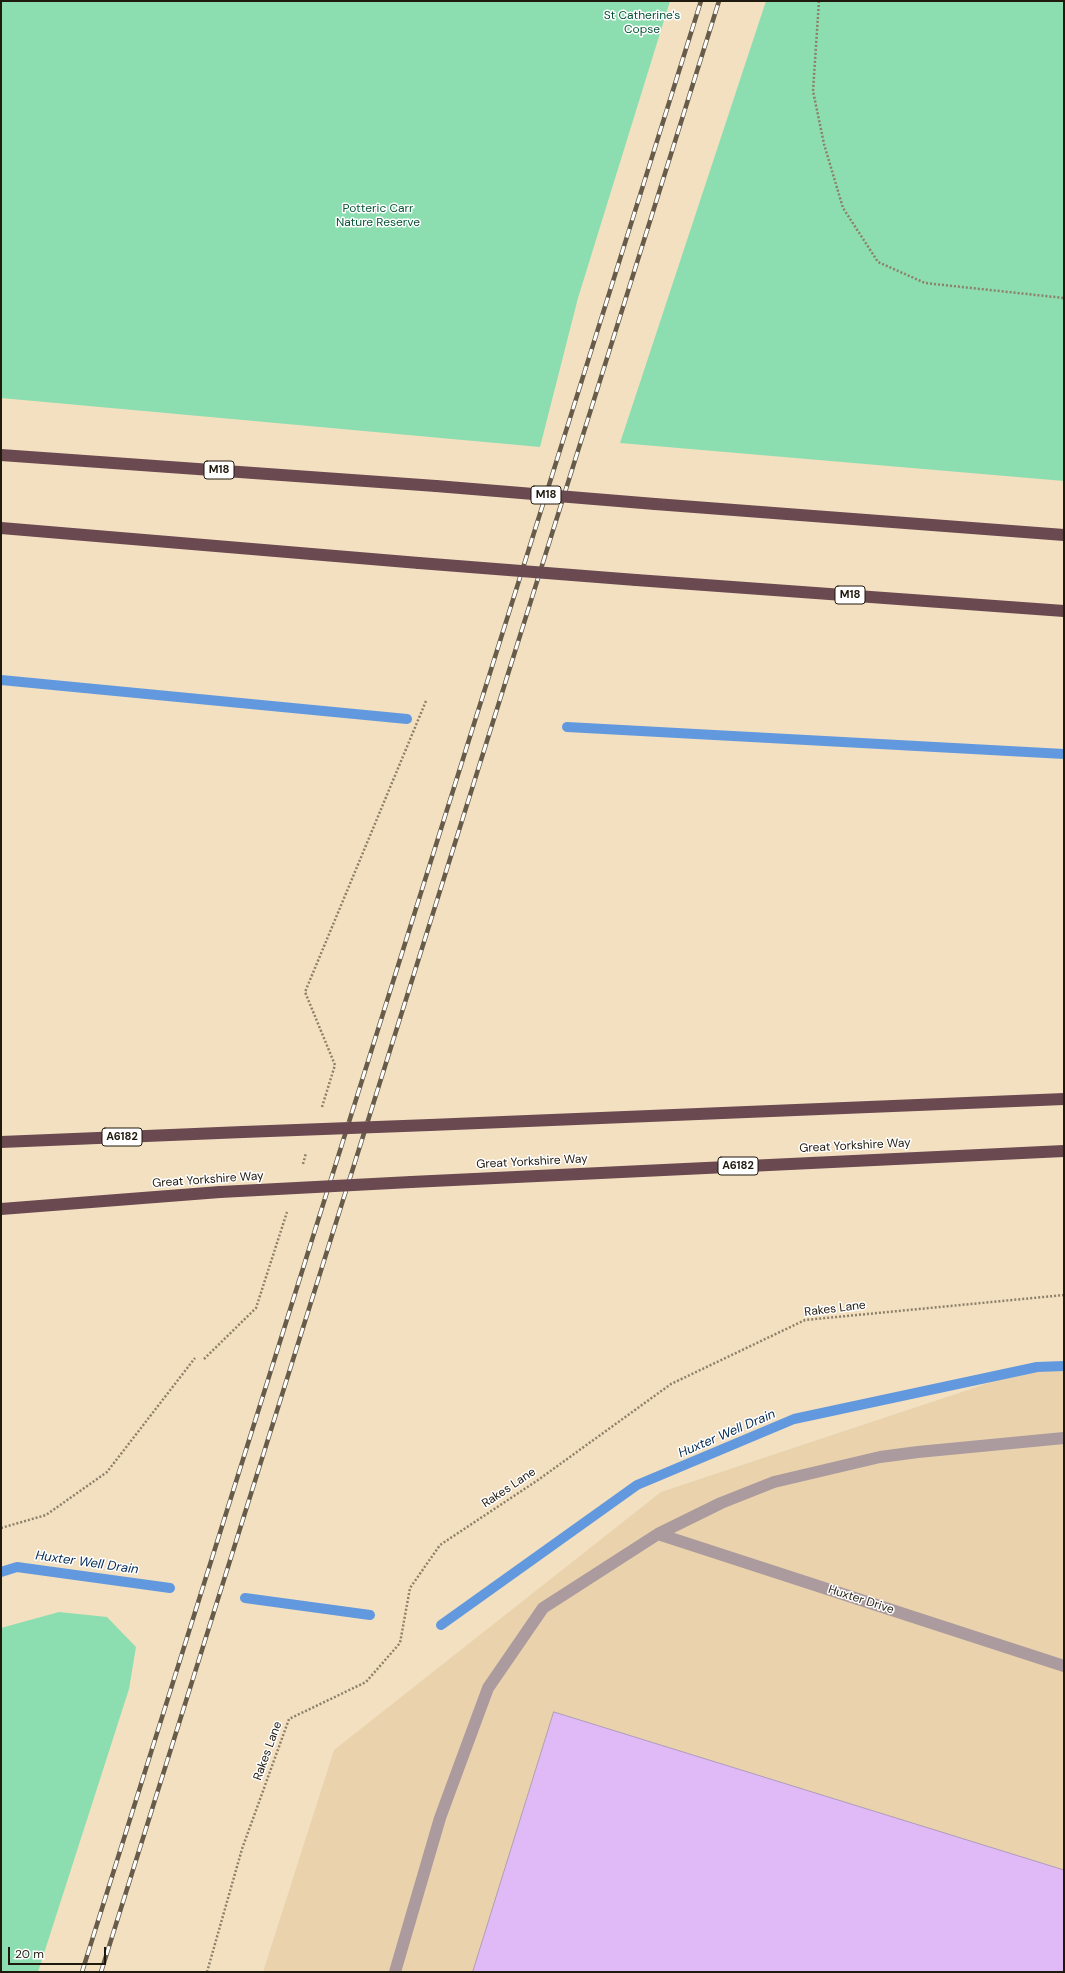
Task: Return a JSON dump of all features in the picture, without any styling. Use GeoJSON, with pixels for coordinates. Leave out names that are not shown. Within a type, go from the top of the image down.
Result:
{"type":"FeatureCollection","features":[{"type":"Feature","properties":{"kind":"highway","name":"M18"},"geometry":{"type":"LineString","coordinates":[[1,455],[436,486],[1064,535]]}},
{"type":"Feature","properties":{"kind":"highway","name":"M18"},"geometry":{"type":"LineString","coordinates":[[1,528],[636,580],[1064,611]]}},
{"type":"Feature","properties":{"kind":"highway","name":"A6182"},"geometry":{"type":"LineString","coordinates":[[1,1142],[1064,1099]]}},
{"type":"Feature","properties":{"kind":"highway","name":"Great Yorkshire Way"},"geometry":{"type":"LineString","coordinates":[[1,1209],[220,1192],[1064,1150]]}},
{"type":"Feature","properties":{"kind":"lane"},"geometry":{"type":"LineString","coordinates":[[395,1972],[440,1818],[488,1688],[543,1608],[658,1534],[721,1503],[774,1482],[880,1457],[1064,1438]]}},
{"type":"Feature","properties":{"kind":"lane","name":"Huxter Drive"},"geometry":{"type":"LineString","coordinates":[[658,1534],[1064,1666]]}},
{"type":"Feature","properties":{"kind":"path"},"geometry":{"type":"LineString","coordinates":[[819,1],[813,90],[824,144],[843,208],[878,262],[926,283],[1064,298]]}},
{"type":"Feature","properties":{"kind":"path"},"geometry":{"type":"LineString","coordinates":[[320,1110],[335,1065],[305,992],[426,700]]}},
{"type":"Feature","properties":{"kind":"path"},"geometry":{"type":"LineString","coordinates":[[301,1171],[308,1148]]}},
{"type":"Feature","properties":{"kind":"path"},"geometry":{"type":"LineString","coordinates":[[204,1359],[256,1308],[288,1209]]}},
{"type":"Feature","properties":{"kind":"path","name":"Rakes Lane"},"geometry":{"type":"LineString","coordinates":[[207,1972],[242,1849],[289,1719],[366,1682],[400,1643],[410,1588],[440,1545],[538,1480],[671,1384],[805,1320],[1064,1295]]}},
{"type":"Feature","properties":{"kind":"path"},"geometry":{"type":"LineString","coordinates":[[1,1528],[46,1516],[107,1472],[195,1358]]}},
{"type":"Feature","properties":{"kind":"shaded area"},"geometry":{"type":"Polygon","coordinates":[[[1064,1366],[1064,1972],[263,1972],[334,1750],[661,1492],[1037,1367],[1064,1366]]]}},
{"type":"Feature","properties":{"kind":"green space","name":"Potteric Carr Nature Reserve"},"geometry":{"type":"Polygon","coordinates":[[[1,1],[670,1],[578,298],[540,447],[1,398],[1,1]]]}},
{"type":"Feature","properties":{"kind":"green space"},"geometry":{"type":"Polygon","coordinates":[[[766,1],[1064,1],[1064,481],[620,443],[766,1]]]}},
{"type":"Feature","properties":{"kind":"green space"},"geometry":{"type":"Polygon","coordinates":[[[59,1612],[107,1617],[136,1647],[129,1689],[38,1972],[1,1972],[1,1628],[59,1612]]]}},
{"type":"Feature","properties":{"kind":"building"},"geometry":{"type":"Polygon","coordinates":[[[554,1712],[1064,1870],[1064,1972],[473,1972],[554,1712]]]}},
{"type":"Feature","properties":{"kind":"waterway"},"geometry":{"type":"LineString","coordinates":[[1,680],[407,719]]}},
{"type":"Feature","properties":{"kind":"waterway"},"geometry":{"type":"LineString","coordinates":[[567,727],[1064,754]]}},
{"type":"Feature","properties":{"kind":"waterway","name":"Huxter Well Drain"},"geometry":{"type":"LineString","coordinates":[[441,1625],[637,1485],[794,1419],[1037,1367],[1064,1366]]}},
{"type":"Feature","properties":{"kind":"waterway","name":"Huxter Well Drain"},"geometry":{"type":"LineString","coordinates":[[1,1572],[17,1567],[170,1588]]}},
{"type":"Feature","properties":{"kind":"waterway","name":"Huxter Well Drain"},"geometry":{"type":"LineString","coordinates":[[245,1598],[370,1615]]}},
{"type":"Feature","properties":{"kind":"railway"},"geometry":{"type":"LineString","coordinates":[[82,1972],[701,1]]}},
{"type":"Feature","properties":{"kind":"railway"},"geometry":{"type":"LineString","coordinates":[[101,1972],[719,1]]}},
{"type":"Feature","properties":{"kind":"park label","name":"St Catherine's Copse"},"geometry":{"type":"Point","coordinates":[642,23]}}]}
